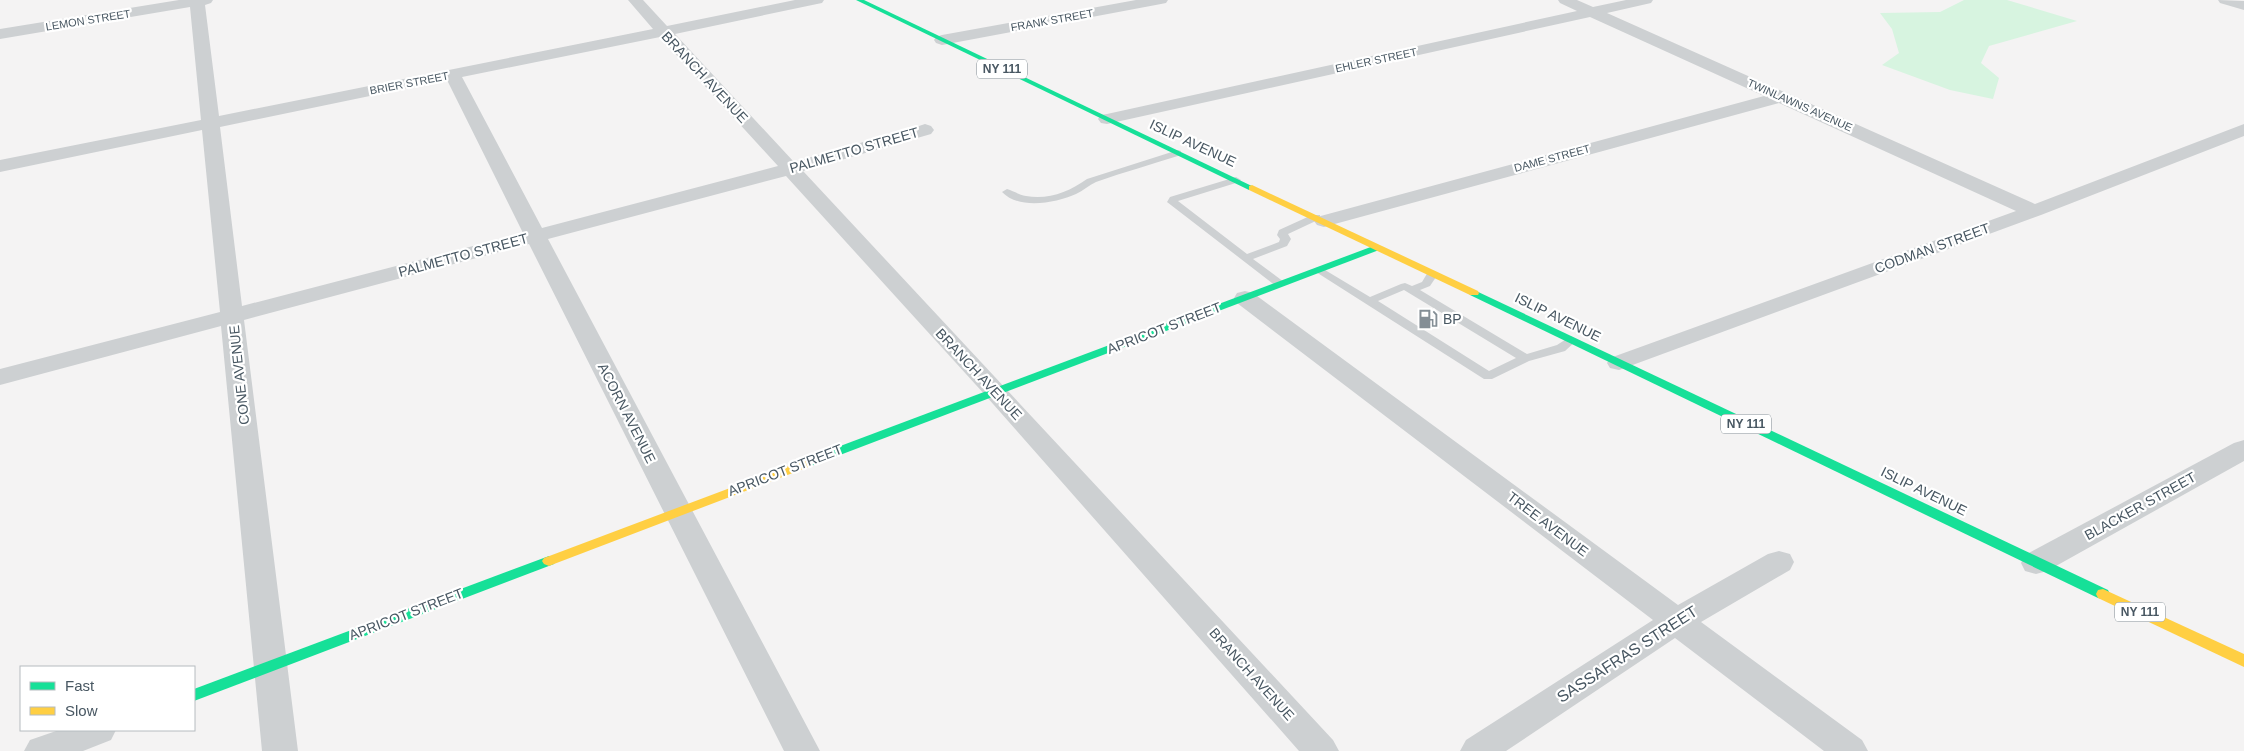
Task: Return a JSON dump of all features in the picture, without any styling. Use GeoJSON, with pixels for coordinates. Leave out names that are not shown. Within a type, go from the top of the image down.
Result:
{"type":"FeatureCollection","features":[{"type":"Feature","properties":{"kind":"main road","name":"ISLIP AVENUE"},"geometry":{"type":"LineString","coordinates":[[859,0],[2244,661]]}},
{"type":"Feature","properties":{"kind":"main road","name":"APRICOT STREET"},"geometry":{"type":"LineString","coordinates":[[195,695],[676,511],[1376,248]]}},
{"type":"Feature","properties":{"kind":"street","name":"LEMON STREET"},"geometry":{"type":"LineString","coordinates":[[0,34],[200,0]]}},
{"type":"Feature","properties":{"kind":"street","name":"CONE AVENUE"},"geometry":{"type":"LineString","coordinates":[[200,0],[211,123],[269,666],[280,751]]}},
{"type":"Feature","properties":{"kind":"street","name":"BRANCH AVENUE"},"geometry":{"type":"LineString","coordinates":[[635,0],[995,391],[1321,751]]}},
{"type":"Feature","properties":{"kind":"street","name":"BRIER STREET"},"geometry":{"type":"LineString","coordinates":[[0,166],[818,0]]}},
{"type":"Feature","properties":{"kind":"street","name":"FRANK STREET"},"geometry":{"type":"LineString","coordinates":[[942,40],[1161,0]]}},
{"type":"Feature","properties":{"kind":"street","name":"TWINLAWNS AVENUE"},"geometry":{"type":"LineString","coordinates":[[1565,0],[2034,211]]}},
{"type":"Feature","properties":{"kind":"street","name":"EHLER STREET"},"geometry":{"type":"LineString","coordinates":[[1107,119],[1646,0]]}},
{"type":"Feature","properties":{"kind":"street"},"geometry":{"type":"LineString","coordinates":[[2224,0],[2244,6]]}},
{"type":"Feature","properties":{"kind":"street","name":"ACORN AVENUE"},"geometry":{"type":"LineString","coordinates":[[452,74],[676,511],[802,751]]}},
{"type":"Feature","properties":{"kind":"street","name":"DAME STREET"},"geometry":{"type":"LineString","coordinates":[[1320,219],[1781,96]]}},
{"type":"Feature","properties":{"kind":"street","name":"PALMETTO STREET"},"geometry":{"type":"LineString","coordinates":[[0,377],[790,169],[925,130]]}},
{"type":"Feature","properties":{"kind":"street","name":"CODMAN STREET"},"geometry":{"type":"LineString","coordinates":[[1619,363],[2034,211],[2244,130]]}},
{"type":"Feature","properties":{"kind":"street","name":"TREE AVENUE"},"geometry":{"type":"LineString","coordinates":[[1245,298],[1678,620],[1850,751]]}},
{"type":"Feature","properties":{"kind":"street","name":"BLACKER STREET"},"geometry":{"type":"LineString","coordinates":[[2036,563],[2244,449]]}},
{"type":"Feature","properties":{"kind":"street","name":"SASSAFRAS STREET"},"geometry":{"type":"LineString","coordinates":[[1478,751],[1678,620],[1779,562]]}},
{"type":"Feature","properties":{"kind":"street"},"geometry":{"type":"LineString","coordinates":[[42,751],[97,731]]}},
{"type":"Feature","properties":{"kind":"lane"},"geometry":{"type":"LineString","coordinates":[[1007,192],[1014,198],[1036,201],[1074,190],[1090,181],[1178,152]]}},
{"type":"Feature","properties":{"kind":"lane"},"geometry":{"type":"LineString","coordinates":[[1236,180],[1174,199],[1172,202],[1280,284]]}},
{"type":"Feature","properties":{"kind":"lane"},"geometry":{"type":"LineString","coordinates":[[1245,258],[1283,244],[1286,239],[1282,235],[1288,229],[1320,219]]}},
{"type":"Feature","properties":{"kind":"lane"},"geometry":{"type":"LineString","coordinates":[[1320,270],[1369,301],[1395,312],[1488,376],[1525,358],[1561,348],[1571,340]]}},
{"type":"Feature","properties":{"kind":"lane"},"geometry":{"type":"LineString","coordinates":[[1412,290],[1426,284],[1432,274]]}},
{"type":"Feature","properties":{"kind":"lane"},"geometry":{"type":"LineString","coordinates":[[1369,301],[1405,286],[1423,300],[1474,332],[1525,358]]}},
{"type":"Feature","properties":{"kind":"green space"},"geometry":{"type":"Polygon","coordinates":[[[1964,0],[2007,0],[2077,21],[1989,46],[1981,63],[1999,78],[1993,99],[1950,90],[1882,65],[1899,53],[1892,29],[1880,13],[1940,12],[1964,0]]]}},
{"type":"Feature","properties":{"kind":"traffic: fast"},"geometry":{"type":"LineString","coordinates":[[859,0],[1252,188]]}},
{"type":"Feature","properties":{"kind":"traffic: fast"},"geometry":{"type":"LineString","coordinates":[[807,463],[1376,248]]}},
{"type":"Feature","properties":{"kind":"traffic: fast"},"geometry":{"type":"LineString","coordinates":[[1474,293],[2103,594]]}},
{"type":"Feature","properties":{"kind":"traffic: fast"},"geometry":{"type":"LineString","coordinates":[[195,695],[549,561]]}},
{"type":"Feature","properties":{"kind":"traffic: slow"},"geometry":{"type":"LineString","coordinates":[[1252,188],[1474,293]]}},
{"type":"Feature","properties":{"kind":"traffic: slow"},"geometry":{"type":"LineString","coordinates":[[549,561],[807,463]]}},
{"type":"Feature","properties":{"kind":"traffic: slow"},"geometry":{"type":"LineString","coordinates":[[2103,594],[2244,661]]}},
{"type":"Feature","properties":{"kind":"place","name":"BP"},"geometry":{"type":"Point","coordinates":[1428,319]}}]}
